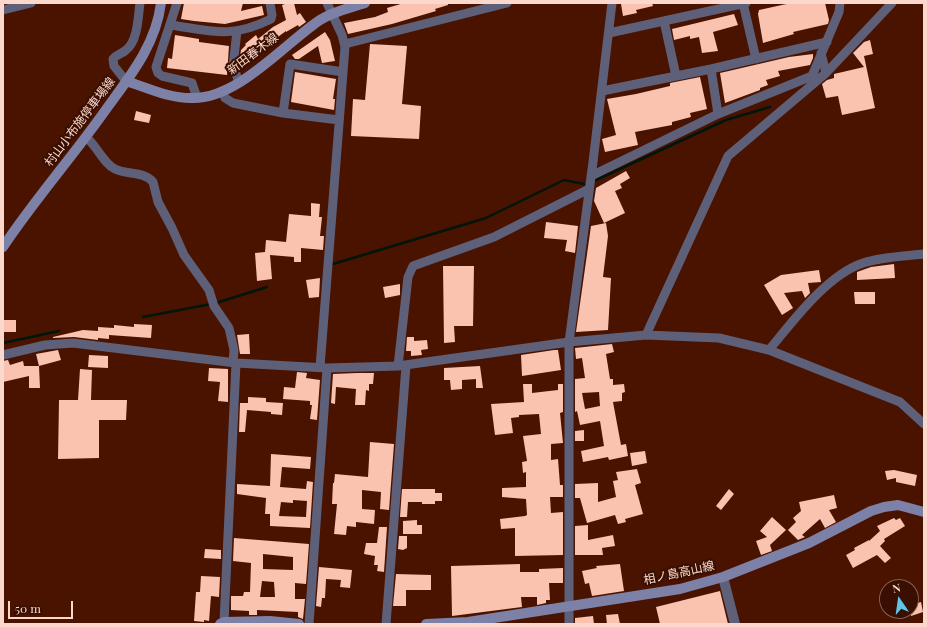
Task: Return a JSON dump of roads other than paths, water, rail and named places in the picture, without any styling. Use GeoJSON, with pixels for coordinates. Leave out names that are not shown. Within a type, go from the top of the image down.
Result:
{"type":"FeatureCollection","features":[{"type":"Feature","properties":{"kind":"main road","name":"村山小布施停車場線"},"geometry":{"type":"LineString","coordinates":[[3,247],[86,137],[141,60],[149,45],[161,3]]}},
{"type":"Feature","properties":{"kind":"main road","name":"新田春木線"},"geometry":{"type":"LineString","coordinates":[[126,81],[164,94],[197,98],[222,91],[253,73],[304,31],[332,13],[365,3]]}},
{"type":"Feature","properties":{"kind":"main road","name":"相ノ島高山線"},"geometry":{"type":"LineString","coordinates":[[426,624],[468,622],[680,589],[724,577],[809,543],[884,506],[898,505],[924,512]]}},
{"type":"Feature","properties":{"kind":"main road"},"geometry":{"type":"LineString","coordinates":[[222,623],[270,621],[299,624]]}},
{"type":"Feature","properties":{"kind":"street"},"geometry":{"type":"LineString","coordinates":[[3,10],[31,3]]}},
{"type":"Feature","properties":{"kind":"street"},"geometry":{"type":"LineString","coordinates":[[126,81],[114,66],[113,59],[119,53],[125,51],[133,41],[140,3]]}},
{"type":"Feature","properties":{"kind":"street"},"geometry":{"type":"LineString","coordinates":[[177,3],[171,25],[156,64],[157,70],[162,76],[192,82],[197,98]]}},
{"type":"Feature","properties":{"kind":"street"},"geometry":{"type":"LineString","coordinates":[[171,25],[226,33],[237,31],[271,19],[272,15],[270,3]]}},
{"type":"Feature","properties":{"kind":"street"},"geometry":{"type":"LineString","coordinates":[[309,624],[345,44],[327,3]]}},
{"type":"Feature","properties":{"kind":"street"},"geometry":{"type":"LineString","coordinates":[[345,44],[507,3]]}},
{"type":"Feature","properties":{"kind":"street"},"geometry":{"type":"LineString","coordinates":[[569,624],[569,342],[592,176],[612,3]]}},
{"type":"Feature","properties":{"kind":"street"},"geometry":{"type":"LineString","coordinates":[[608,33],[744,3],[756,59]]}},
{"type":"Feature","properties":{"kind":"street"},"geometry":{"type":"LineString","coordinates":[[592,176],[718,114],[812,76],[839,12],[840,3]]}},
{"type":"Feature","properties":{"kind":"street"},"geometry":{"type":"LineString","coordinates":[[646,335],[728,156],[826,73],[892,3]]}},
{"type":"Feature","properties":{"kind":"street"},"geometry":{"type":"LineString","coordinates":[[664,21],[676,76]]}},
{"type":"Feature","properties":{"kind":"street"},"geometry":{"type":"LineString","coordinates":[[237,31],[233,66],[239,82]]}},
{"type":"Feature","properties":{"kind":"street"},"geometry":{"type":"LineString","coordinates":[[602,91],[711,69],[827,42]]}},
{"type":"Feature","properties":{"kind":"street"},"geometry":{"type":"LineString","coordinates":[[821,54],[826,73]]}},
{"type":"Feature","properties":{"kind":"street"},"geometry":{"type":"LineString","coordinates":[[283,113],[290,64],[343,72]]}},
{"type":"Feature","properties":{"kind":"street"},"geometry":{"type":"LineString","coordinates":[[711,69],[718,114]]}},
{"type":"Feature","properties":{"kind":"street"},"geometry":{"type":"LineString","coordinates":[[222,91],[225,98],[233,103],[283,113],[340,120]]}},
{"type":"Feature","properties":{"kind":"street"},"geometry":{"type":"LineString","coordinates":[[86,137],[94,143],[108,165],[118,170],[144,176],[153,182],[160,207],[172,228],[184,255],[209,290],[213,304],[229,328],[234,350],[235,363],[222,623]]}},
{"type":"Feature","properties":{"kind":"street"},"geometry":{"type":"LineString","coordinates":[[386,624],[408,277],[413,266],[494,237],[589,190]]}},
{"type":"Feature","properties":{"kind":"street"},"geometry":{"type":"LineString","coordinates":[[769,350],[809,303],[843,272],[864,262],[924,254]]}},
{"type":"Feature","properties":{"kind":"street"},"geometry":{"type":"LineString","coordinates":[[3,355],[45,345],[73,343],[235,363],[324,367],[402,366],[569,342],[646,335],[719,338],[769,350],[900,402],[924,424]]}},
{"type":"Feature","properties":{"kind":"street"},"geometry":{"type":"LineString","coordinates":[[724,577],[735,624]]}},
{"type":"Feature","properties":{"kind":"waterway"},"geometry":{"type":"LineString","coordinates":[[594,181],[726,120],[770,107]]}},
{"type":"Feature","properties":{"kind":"waterway"},"geometry":{"type":"LineString","coordinates":[[333,264],[486,218],[564,180],[584,184]]}},
{"type":"Feature","properties":{"kind":"waterway"},"geometry":{"type":"LineString","coordinates":[[216,303],[267,287]]}},
{"type":"Feature","properties":{"kind":"waterway"},"geometry":{"type":"LineString","coordinates":[[143,317],[211,304]]}},
{"type":"Feature","properties":{"kind":"waterway"},"geometry":{"type":"LineString","coordinates":[[3,343],[59,331]]}}]}
